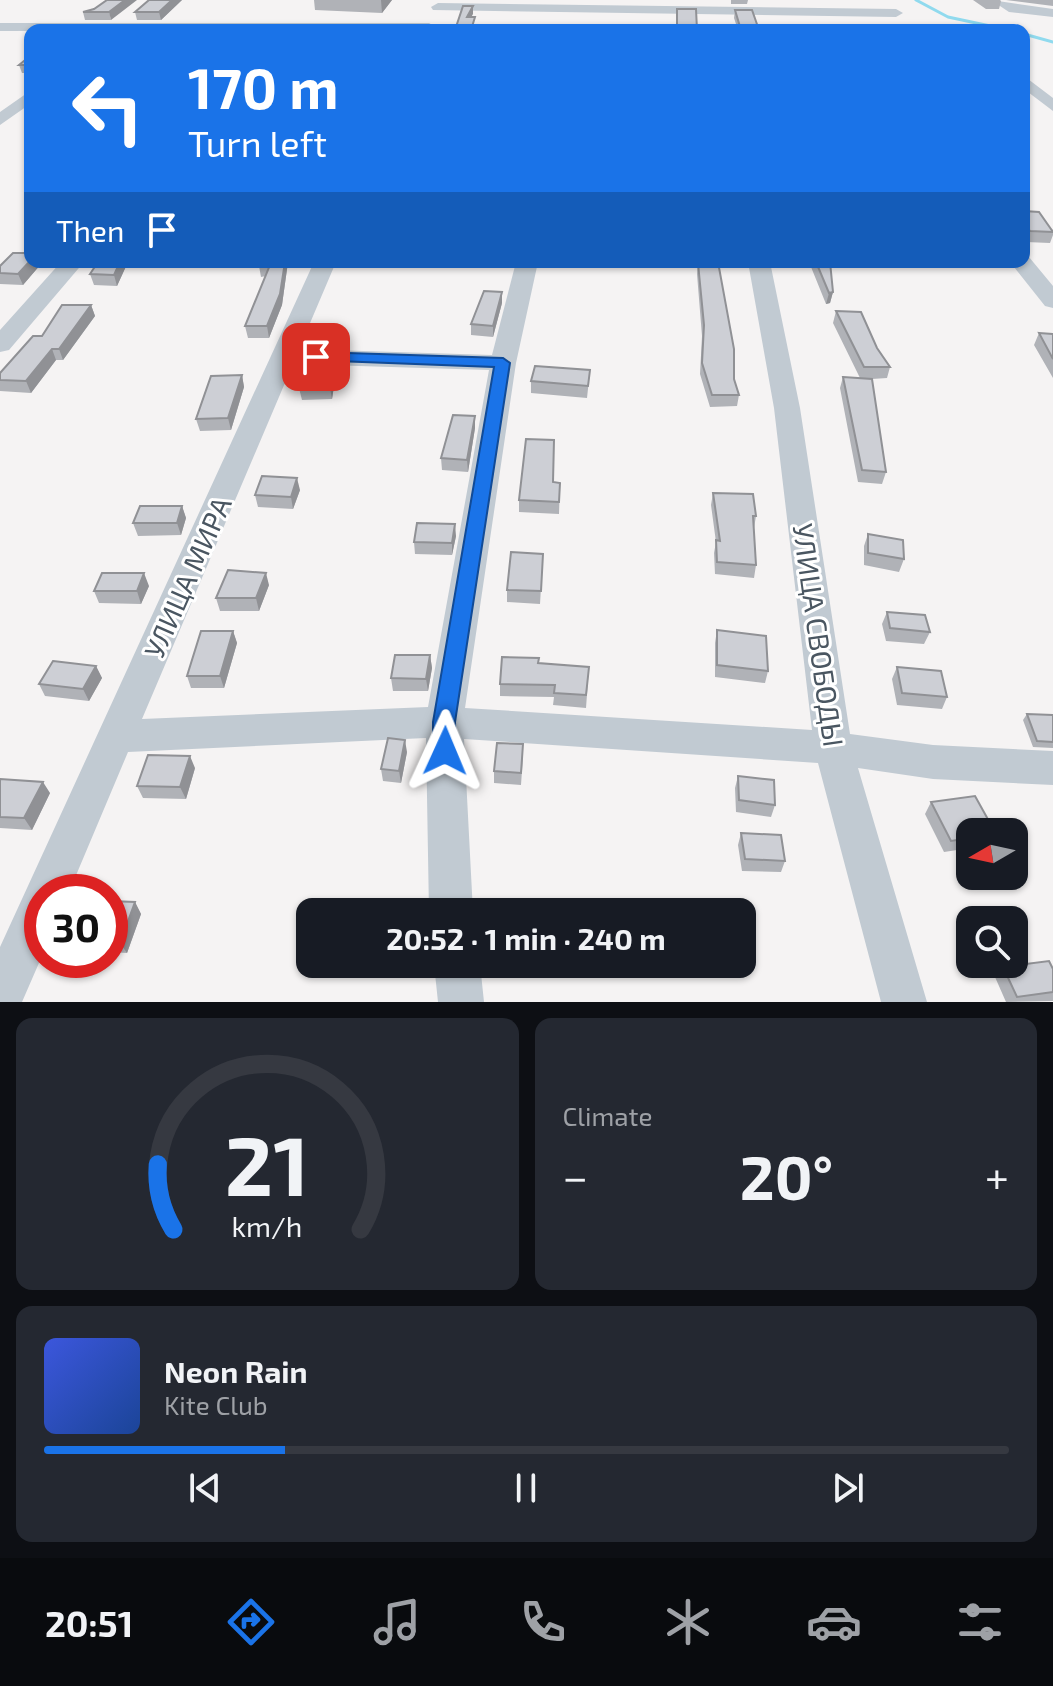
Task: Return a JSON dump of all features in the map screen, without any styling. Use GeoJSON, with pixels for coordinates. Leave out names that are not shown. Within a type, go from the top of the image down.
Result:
{"type":"FeatureCollection","features":[{"type":"Feature","properties":{"kind":"street"},"geometry":{"type":"LineString","coordinates":[[998,0],[1022,10],[1053,13]]}},
{"type":"Feature","properties":{"kind":"street"},"geometry":{"type":"LineString","coordinates":[[430,24],[440,4],[706,6],[896,13]]}},
{"type":"Feature","properties":{"kind":"street"},"geometry":{"type":"LineString","coordinates":[[119,24],[138,9]]}},
{"type":"Feature","properties":{"kind":"street"},"geometry":{"type":"LineString","coordinates":[[0,27],[24,27]]}},
{"type":"Feature","properties":{"kind":"street"},"geometry":{"type":"LineString","coordinates":[[1030,89],[1048,113]]}},
{"type":"Feature","properties":{"kind":"street"},"geometry":{"type":"LineString","coordinates":[[0,120],[24,101]]}},
{"type":"Feature","properties":{"kind":"street"},"geometry":{"type":"LineString","coordinates":[[0,345],[68,268]]}},
{"type":"Feature","properties":{"kind":"street","name":"УЛИЦА МИРА"},"geometry":{"type":"LineString","coordinates":[[55,874],[322,268]]}},
{"type":"Feature","properties":{"kind":"street"},"geometry":{"type":"LineString","coordinates":[[450,898],[444,722],[503,363],[526,268]]}},
{"type":"Feature","properties":{"kind":"street","name":"УЛИЦА СВОБОДЫ"},"geometry":{"type":"LineString","coordinates":[[760,268],[787,408],[833,748],[904,1002]]}},
{"type":"Feature","properties":{"kind":"street"},"geometry":{"type":"LineString","coordinates":[[1026,268],[1053,301]]}},
{"type":"Feature","properties":{"kind":"street"},"geometry":{"type":"LineString","coordinates":[[285,356],[503,363]]}},
{"type":"Feature","properties":{"kind":"street"},"geometry":{"type":"LineString","coordinates":[[116,736],[444,722],[833,748],[933,762],[1053,768]]}},
{"type":"Feature","properties":{"kind":"street"},"geometry":{"type":"LineString","coordinates":[[0,999],[24,945]]}},
{"type":"Feature","properties":{"kind":"street"},"geometry":{"type":"LineString","coordinates":[[458,978],[461,1002]]}},
{"type":"Feature","properties":{"kind":"building"},"geometry":{"type":"Polygon","coordinates":[[[107,0],[125,0],[109,12],[83,12],[94,9],[107,0]]]}},
{"type":"Feature","properties":{"kind":"building"},"geometry":{"type":"Polygon","coordinates":[[[149,0],[172,0],[159,12],[135,12],[149,0]]]}},
{"type":"Feature","properties":{"kind":"building"},"geometry":{"type":"Polygon","coordinates":[[[463,6],[473,6],[467,17],[475,17],[473,24],[457,24],[463,6]]]}},
{"type":"Feature","properties":{"kind":"building"},"geometry":{"type":"Polygon","coordinates":[[[677,9],[696,9],[697,24],[677,24],[677,9]]]}},
{"type":"Feature","properties":{"kind":"building"},"geometry":{"type":"Polygon","coordinates":[[[735,10],[752,10],[757,24],[739,24],[735,10]]]}},
{"type":"Feature","properties":{"kind":"building"},"geometry":{"type":"Polygon","coordinates":[[[1030,211],[1039,212],[1053,232],[1030,231],[1030,211]]]}},
{"type":"Feature","properties":{"kind":"building"},"geometry":{"type":"Polygon","coordinates":[[[13,253],[24,253],[24,268],[18,274],[0,273],[0,266],[13,253]]]}},
{"type":"Feature","properties":{"kind":"building"},"geometry":{"type":"Polygon","coordinates":[[[94,268],[117,268],[114,275],[90,274],[94,268]]]}},
{"type":"Feature","properties":{"kind":"building"},"geometry":{"type":"Polygon","coordinates":[[[269,268],[284,268],[280,294],[267,326],[245,326],[269,268]]]}},
{"type":"Feature","properties":{"kind":"building"},"geometry":{"type":"Polygon","coordinates":[[[698,268],[719,268],[734,349],[734,379],[739,395],[712,395],[702,363],[704,325],[698,268]]]}},
{"type":"Feature","properties":{"kind":"building"},"geometry":{"type":"Polygon","coordinates":[[[819,268],[831,268],[833,292],[829,293],[819,268]]]}},
{"type":"Feature","properties":{"kind":"building"},"geometry":{"type":"Polygon","coordinates":[[[484,291],[502,292],[493,326],[471,324],[484,291]]]}},
{"type":"Feature","properties":{"kind":"building"},"geometry":{"type":"Polygon","coordinates":[[[62,305],[91,305],[59,349],[52,349],[26,381],[0,380],[0,373],[33,336],[42,336],[62,305]]]}},
{"type":"Feature","properties":{"kind":"building"},"geometry":{"type":"Polygon","coordinates":[[[836,311],[861,312],[877,348],[890,367],[864,367],[836,311]]]}},
{"type":"Feature","properties":{"kind":"building"},"geometry":{"type":"Polygon","coordinates":[[[1039,333],[1053,334],[1053,359],[1039,333]]]}},
{"type":"Feature","properties":{"kind":"building"},"geometry":{"type":"Polygon","coordinates":[[[535,366],[590,370],[588,386],[531,381],[535,366]]]}},
{"type":"Feature","properties":{"kind":"building"},"geometry":{"type":"Polygon","coordinates":[[[333,368],[330,388],[299,388],[304,369],[333,368]]]}},
{"type":"Feature","properties":{"kind":"building"},"geometry":{"type":"Polygon","coordinates":[[[242,375],[228,418],[196,419],[211,376],[242,375]]]}},
{"type":"Feature","properties":{"kind":"building"},"geometry":{"type":"Polygon","coordinates":[[[843,377],[872,379],[886,472],[862,470],[843,377]]]}},
{"type":"Feature","properties":{"kind":"building"},"geometry":{"type":"Polygon","coordinates":[[[453,415],[475,416],[467,460],[441,458],[453,415]]]}},
{"type":"Feature","properties":{"kind":"building"},"geometry":{"type":"Polygon","coordinates":[[[526,439],[554,440],[553,482],[560,483],[559,502],[519,500],[526,439]]]}},
{"type":"Feature","properties":{"kind":"building"},"geometry":{"type":"Polygon","coordinates":[[[262,476],[297,478],[291,497],[255,495],[262,476]]]}},
{"type":"Feature","properties":{"kind":"building"},"geometry":{"type":"Polygon","coordinates":[[[713,493],[753,494],[756,565],[717,562],[716,540],[720,541],[713,493]]]}},
{"type":"Feature","properties":{"kind":"building"},"geometry":{"type":"Polygon","coordinates":[[[140,506],[182,506],[177,523],[133,523],[140,506]]]}},
{"type":"Feature","properties":{"kind":"building"},"geometry":{"type":"Polygon","coordinates":[[[417,523],[455,524],[452,543],[414,542],[417,523]]]}},
{"type":"Feature","properties":{"kind":"building"},"geometry":{"type":"Polygon","coordinates":[[[868,534],[903,540],[904,559],[868,553],[868,534]]]}},
{"type":"Feature","properties":{"kind":"building"},"geometry":{"type":"Polygon","coordinates":[[[511,552],[543,554],[541,591],[507,590],[511,552]]]}},
{"type":"Feature","properties":{"kind":"building"},"geometry":{"type":"Polygon","coordinates":[[[228,570],[266,573],[256,598],[216,598],[228,570]]]}},
{"type":"Feature","properties":{"kind":"building"},"geometry":{"type":"Polygon","coordinates":[[[102,573],[144,573],[137,591],[94,591],[102,573]]]}},
{"type":"Feature","properties":{"kind":"building"},"geometry":{"type":"Polygon","coordinates":[[[887,612],[925,615],[930,632],[890,628],[887,612]]]}},
{"type":"Feature","properties":{"kind":"building"},"geometry":{"type":"Polygon","coordinates":[[[717,630],[766,636],[768,671],[717,665],[717,630]]]}},
{"type":"Feature","properties":{"kind":"building"},"geometry":{"type":"Polygon","coordinates":[[[201,631],[233,631],[220,676],[187,676],[201,631]]]}},
{"type":"Feature","properties":{"kind":"building"},"geometry":{"type":"Polygon","coordinates":[[[395,655],[430,655],[426,679],[391,678],[395,655]]]}},
{"type":"Feature","properties":{"kind":"building"},"geometry":{"type":"Polygon","coordinates":[[[502,657],[539,658],[538,663],[589,667],[586,695],[554,693],[555,685],[500,684],[502,657]]]}},
{"type":"Feature","properties":{"kind":"building"},"geometry":{"type":"Polygon","coordinates":[[[53,661],[96,666],[83,689],[39,684],[53,661]]]}},
{"type":"Feature","properties":{"kind":"building"},"geometry":{"type":"Polygon","coordinates":[[[897,667],[941,671],[947,697],[902,693],[897,667]]]}},
{"type":"Feature","properties":{"kind":"building"},"geometry":{"type":"Polygon","coordinates":[[[1027,714],[1053,715],[1053,742],[1037,741],[1027,714]]]}},
{"type":"Feature","properties":{"kind":"building"},"geometry":{"type":"Polygon","coordinates":[[[388,738],[405,740],[399,771],[381,769],[388,738]]]}},
{"type":"Feature","properties":{"kind":"building"},"geometry":{"type":"Polygon","coordinates":[[[497,743],[523,744],[521,773],[494,771],[497,743]]]}},
{"type":"Feature","properties":{"kind":"building"},"geometry":{"type":"Polygon","coordinates":[[[148,755],[190,756],[180,787],[137,786],[148,755]]]}},
{"type":"Feature","properties":{"kind":"building"},"geometry":{"type":"Polygon","coordinates":[[[738,776],[774,780],[775,805],[739,800],[738,776]]]}},
{"type":"Feature","properties":{"kind":"building"},"geometry":{"type":"Polygon","coordinates":[[[0,779],[43,782],[24,818],[0,817],[0,779]]]}},
{"type":"Feature","properties":{"kind":"building"},"geometry":{"type":"Polygon","coordinates":[[[975,796],[987,818],[956,818],[956,840],[951,841],[931,802],[975,796]]]}},
{"type":"Feature","properties":{"kind":"building"},"geometry":{"type":"Polygon","coordinates":[[[741,833],[781,835],[785,861],[745,859],[741,833]]]}},
{"type":"Feature","properties":{"kind":"building"},"geometry":{"type":"Polygon","coordinates":[[[128,902],[135,902],[128,921],[128,902]]]}},
{"type":"Feature","properties":{"kind":"building"},"geometry":{"type":"Polygon","coordinates":[[[1049,961],[1053,969],[1053,992],[1017,997],[1008,978],[1028,978],[1028,964],[1049,961]]]}},
{"type":"Feature","properties":{"kind":"waterway"},"geometry":{"type":"LineString","coordinates":[[916,0],[948,17],[981,24]]}},
{"type":"Feature","properties":{"kind":"waterway"},"geometry":{"type":"LineString","coordinates":[[1030,36],[1053,42]]}},
{"type":"Feature","properties":{"kind":"route"},"geometry":{"type":"LineString","coordinates":[[316,357],[503,363],[444,722],[445,751]]}}]}
